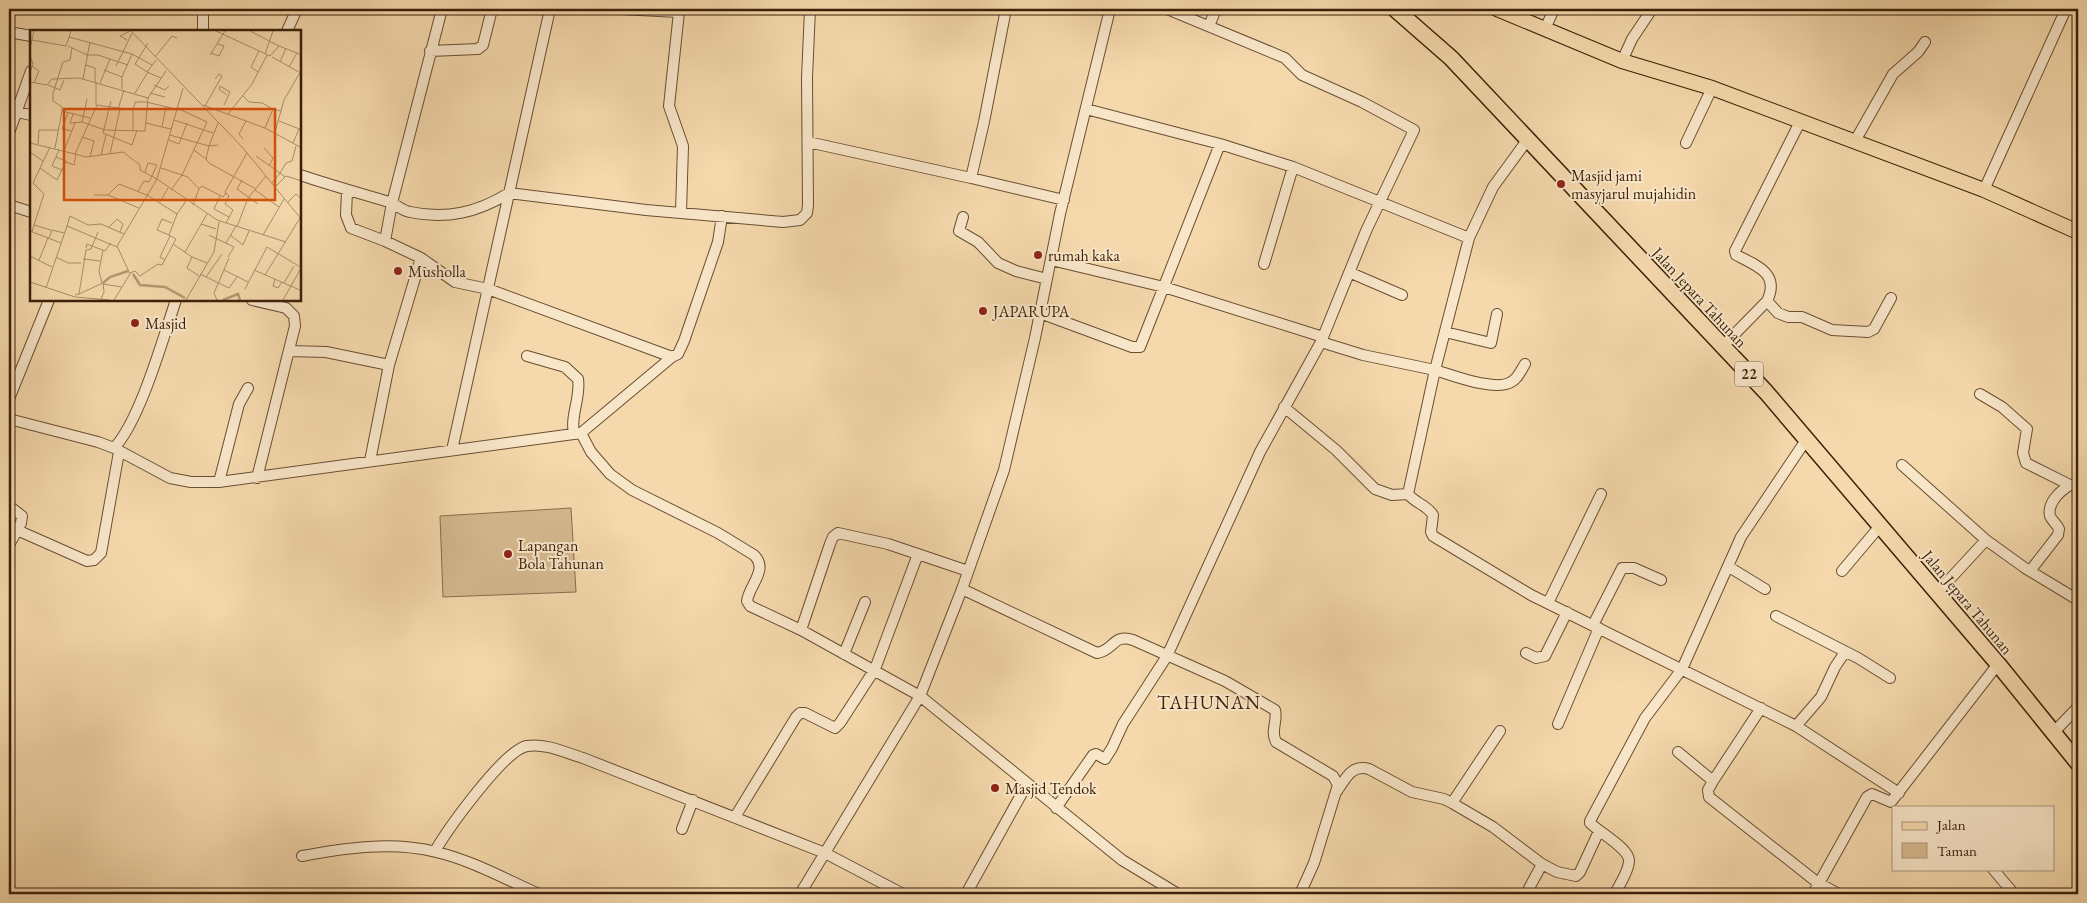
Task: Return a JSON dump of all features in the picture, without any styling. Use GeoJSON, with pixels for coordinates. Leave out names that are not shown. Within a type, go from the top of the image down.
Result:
{"type":"FeatureCollection","features":[{"type":"Feature","properties":{"kind":"highway","name":"Jalan Jepara Tahunan"},"geometry":{"type":"LineString","coordinates":[[1395,9],[1450,58],[1723,346],[1998,664],[2078,763]]}},
{"type":"Feature","properties":{"kind":"main road"},"geometry":{"type":"LineString","coordinates":[[1496,9],[1622,61],[1712,88],[1984,190],[2078,232]]}},
{"type":"Feature","properties":{"kind":"street"},"geometry":{"type":"LineString","coordinates":[[203,9],[203,30]]}},
{"type":"Feature","properties":{"kind":"street"},"geometry":{"type":"LineString","coordinates":[[287,30],[297,9]]}},
{"type":"Feature","properties":{"kind":"street"},"geometry":{"type":"LineString","coordinates":[[385,241],[389,231],[392,203],[442,9]]}},
{"type":"Feature","properties":{"kind":"street"},"geometry":{"type":"LineString","coordinates":[[430,51],[478,49],[482,45],[492,9]]}},
{"type":"Feature","properties":{"kind":"street"},"geometry":{"type":"LineString","coordinates":[[452,450],[550,9]]}},
{"type":"Feature","properties":{"kind":"street"},"geometry":{"type":"LineString","coordinates":[[620,9],[680,10],[669,106],[683,146],[681,212]]}},
{"type":"Feature","properties":{"kind":"street"},"geometry":{"type":"LineString","coordinates":[[301,176],[392,203],[408,212],[456,214],[470,212],[484,207],[509,192],[646,210],[783,222],[804,218],[808,205],[807,78],[810,9]]}},
{"type":"Feature","properties":{"kind":"street"},"geometry":{"type":"LineString","coordinates":[[971,178],[1006,9]]}},
{"type":"Feature","properties":{"kind":"street"},"geometry":{"type":"LineString","coordinates":[[800,894],[920,696],[962,589],[1004,470],[1064,200],[1110,9]]}},
{"type":"Feature","properties":{"kind":"street"},"geometry":{"type":"LineString","coordinates":[[1056,808],[1093,755],[1096,754],[1105,759],[1123,724],[1167,656],[1260,452],[1322,340],[1379,202],[1414,130],[1362,102],[1302,75],[1285,58],[1167,9]]}},
{"type":"Feature","properties":{"kind":"street"},"geometry":{"type":"LineString","coordinates":[[1209,26],[1216,9]]}},
{"type":"Feature","properties":{"kind":"street"},"geometry":{"type":"LineString","coordinates":[[1545,29],[1554,9]]}},
{"type":"Feature","properties":{"kind":"street"},"geometry":{"type":"LineString","coordinates":[[1622,61],[1632,39],[1652,9]]}},
{"type":"Feature","properties":{"kind":"street"},"geometry":{"type":"LineString","coordinates":[[1984,190],[2066,9]]}},
{"type":"Feature","properties":{"kind":"street"},"geometry":{"type":"LineString","coordinates":[[9,32],[30,36]]}},
{"type":"Feature","properties":{"kind":"street"},"geometry":{"type":"LineString","coordinates":[[1855,141],[1893,74],[1918,52],[1925,42]]}},
{"type":"Feature","properties":{"kind":"street"},"geometry":{"type":"LineString","coordinates":[[9,134],[30,74]]}},
{"type":"Feature","properties":{"kind":"street"},"geometry":{"type":"LineString","coordinates":[[1686,143],[1712,88]]}},
{"type":"Feature","properties":{"kind":"street"},"geometry":{"type":"LineString","coordinates":[[1086,109],[1220,144],[1293,167],[1469,238]]}},
{"type":"Feature","properties":{"kind":"street"},"geometry":{"type":"LineString","coordinates":[[17,112],[30,115]]}},
{"type":"Feature","properties":{"kind":"street"},"geometry":{"type":"LineString","coordinates":[[1723,346],[1767,301],[1773,288],[1767,274],[1736,255],[1735,251],[1801,120]]}},
{"type":"Feature","properties":{"kind":"street"},"geometry":{"type":"LineString","coordinates":[[1528,139],[1494,187],[1469,238],[1435,370],[1408,494],[1414,502],[1423,505],[1434,515],[1430,532],[1433,536],[1548,603],[1796,726],[1899,793]]}},
{"type":"Feature","properties":{"kind":"street"},"geometry":{"type":"LineString","coordinates":[[808,142],[1064,200]]}},
{"type":"Feature","properties":{"kind":"street"},"geometry":{"type":"LineString","coordinates":[[1040,313],[1140,347],[1220,144]]}},
{"type":"Feature","properties":{"kind":"street"},"geometry":{"type":"LineString","coordinates":[[1264,264],[1293,167]]}},
{"type":"Feature","properties":{"kind":"street"},"geometry":{"type":"LineString","coordinates":[[347,191],[346,215],[351,228],[421,258],[455,282],[488,289],[672,357]]}},
{"type":"Feature","properties":{"kind":"street"},"geometry":{"type":"LineString","coordinates":[[9,205],[30,212]]}},
{"type":"Feature","properties":{"kind":"street"},"geometry":{"type":"LineString","coordinates":[[10,422],[98,442],[170,478],[192,482],[219,482],[257,478],[577,433],[678,354],[718,242],[722,216]]}},
{"type":"Feature","properties":{"kind":"street"},"geometry":{"type":"LineString","coordinates":[[963,217],[959,231],[978,242],[998,263],[1016,271],[1047,279]]}},
{"type":"Feature","properties":{"kind":"street"},"geometry":{"type":"LineString","coordinates":[[370,461],[389,365],[421,258]]}},
{"type":"Feature","properties":{"kind":"street"},"geometry":{"type":"LineString","coordinates":[[1051,260],[1164,287],[1363,355],[1435,370],[1473,381],[1500,385],[1516,379],[1525,364]]}},
{"type":"Feature","properties":{"kind":"street"},"geometry":{"type":"LineString","coordinates":[[1351,273],[1402,295]]}},
{"type":"Feature","properties":{"kind":"street"},"geometry":{"type":"LineString","coordinates":[[1767,301],[1778,313],[1788,317],[1812,320],[1832,330],[1868,332],[1874,329],[1891,298]]}},
{"type":"Feature","properties":{"kind":"street"},"geometry":{"type":"LineString","coordinates":[[9,399],[49,301]]}},
{"type":"Feature","properties":{"kind":"street"},"geometry":{"type":"LineString","coordinates":[[18,530],[87,561],[98,558],[101,553],[116,450],[128,428],[158,355],[176,301]]}},
{"type":"Feature","properties":{"kind":"street"},"geometry":{"type":"LineString","coordinates":[[256,301],[286,308],[294,316],[295,326],[257,478]]}},
{"type":"Feature","properties":{"kind":"street"},"geometry":{"type":"LineString","coordinates":[[1445,332],[1491,343],[1498,314]]}},
{"type":"Feature","properties":{"kind":"street"},"geometry":{"type":"LineString","coordinates":[[289,350],[326,352],[389,365]]}},
{"type":"Feature","properties":{"kind":"street"},"geometry":{"type":"LineString","coordinates":[[526,356],[565,367],[578,378],[579,392],[572,424],[591,452],[610,474],[632,490],[718,532],[759,560],[760,569],[748,593],[748,604],[875,669],[920,696],[1122,860],[1178,894]]}},
{"type":"Feature","properties":{"kind":"street"},"geometry":{"type":"LineString","coordinates":[[219,482],[239,404],[248,388]]}},
{"type":"Feature","properties":{"kind":"street"},"geometry":{"type":"LineString","coordinates":[[1980,394],[2002,407],[2027,429],[2022,453],[2026,463],[2074,487]]}},
{"type":"Feature","properties":{"kind":"street"},"geometry":{"type":"LineString","coordinates":[[1284,407],[1336,450],[1375,489],[1392,495],[1408,494]]}},
{"type":"Feature","properties":{"kind":"street"},"geometry":{"type":"LineString","coordinates":[[1615,894],[1628,867],[1629,859],[1623,849],[1590,823],[1592,816],[1645,718],[1682,669],[1741,537],[1806,440]]}},
{"type":"Feature","properties":{"kind":"street"},"geometry":{"type":"LineString","coordinates":[[1902,465],[1986,540],[2030,571],[2078,600]]}},
{"type":"Feature","properties":{"kind":"street"},"geometry":{"type":"LineString","coordinates":[[2030,571],[2058,535],[2059,529],[2051,518],[2051,505],[2057,495],[2074,487]]}},
{"type":"Feature","properties":{"kind":"street"},"geometry":{"type":"LineString","coordinates":[[1548,603],[1601,494]]}},
{"type":"Feature","properties":{"kind":"street"},"geometry":{"type":"LineString","coordinates":[[9,506],[22,516],[18,530],[9,545]]}},
{"type":"Feature","properties":{"kind":"street"},"geometry":{"type":"LineString","coordinates":[[1842,571],[1880,526]]}},
{"type":"Feature","properties":{"kind":"street"},"geometry":{"type":"LineString","coordinates":[[801,630],[835,534],[842,532],[968,571]]}},
{"type":"Feature","properties":{"kind":"street"},"geometry":{"type":"LineString","coordinates":[[1937,593],[1986,540]]}},
{"type":"Feature","properties":{"kind":"street"},"geometry":{"type":"LineString","coordinates":[[735,817],[796,717],[805,714],[835,728],[875,669],[918,554]]}},
{"type":"Feature","properties":{"kind":"street"},"geometry":{"type":"LineString","coordinates":[[1558,724],[1596,627],[1622,568],[1634,568],[1661,580]]}},
{"type":"Feature","properties":{"kind":"street"},"geometry":{"type":"LineString","coordinates":[[1728,568],[1765,589]]}},
{"type":"Feature","properties":{"kind":"street"},"geometry":{"type":"LineString","coordinates":[[962,589],[1097,653],[1103,652],[1119,638],[1125,637],[1217,677],[1275,710],[1276,716],[1273,731],[1276,742],[1333,776],[1337,781],[1337,790],[1314,863],[1300,894]]}},
{"type":"Feature","properties":{"kind":"street"},"geometry":{"type":"LineString","coordinates":[[844,654],[865,602]]}},
{"type":"Feature","properties":{"kind":"street"},"geometry":{"type":"LineString","coordinates":[[1526,653],[1536,658],[1545,656],[1566,612]]}},
{"type":"Feature","properties":{"kind":"street"},"geometry":{"type":"LineString","coordinates":[[1776,616],[1890,678]]}},
{"type":"Feature","properties":{"kind":"street"},"geometry":{"type":"LineString","coordinates":[[1796,726],[1821,697],[1845,652]]}},
{"type":"Feature","properties":{"kind":"street"},"geometry":{"type":"LineString","coordinates":[[1812,894],[1869,795],[1877,794],[1894,804],[1899,793],[1998,664]]}},
{"type":"Feature","properties":{"kind":"street"},"geometry":{"type":"LineString","coordinates":[[2054,732],[2078,707]]}},
{"type":"Feature","properties":{"kind":"street"},"geometry":{"type":"LineString","coordinates":[[1761,708],[1713,781],[1708,790],[1709,797],[1712,802],[1818,883],[1839,894]]}},
{"type":"Feature","properties":{"kind":"street"},"geometry":{"type":"LineString","coordinates":[[1452,803],[1500,731]]}},
{"type":"Feature","properties":{"kind":"street"},"geometry":{"type":"LineString","coordinates":[[435,851],[447,832],[514,752],[529,746],[545,746],[583,758],[693,800],[824,853],[903,894]]}},
{"type":"Feature","properties":{"kind":"street"},"geometry":{"type":"LineString","coordinates":[[1678,752],[1713,781]]}},
{"type":"Feature","properties":{"kind":"street"},"geometry":{"type":"LineString","coordinates":[[1337,790],[1352,770],[1362,767],[1412,792],[1452,803],[1493,827],[1542,864],[1557,872],[1576,876],[1584,866],[1599,832]]}},
{"type":"Feature","properties":{"kind":"street"},"geometry":{"type":"LineString","coordinates":[[966,894],[1027,784]]}},
{"type":"Feature","properties":{"kind":"street"},"geometry":{"type":"LineString","coordinates":[[682,829],[693,800]]}},
{"type":"Feature","properties":{"kind":"street"},"geometry":{"type":"LineString","coordinates":[[302,856],[337,849],[381,846],[435,851],[464,861],[539,894]]}},
{"type":"Feature","properties":{"kind":"street"},"geometry":{"type":"LineString","coordinates":[[1526,894],[1542,864]]}},
{"type":"Feature","properties":{"kind":"street"},"geometry":{"type":"LineString","coordinates":[[1993,870],[2014,894]]}},
{"type":"Feature","properties":{"kind":"green space","name":"Lapangan Bola Tahunan"},"geometry":{"type":"Polygon","coordinates":[[[571,508],[576,592],[443,597],[440,516],[571,508]]]}},
{"type":"Feature","properties":{"kind":"place","name":"Masjid jami masyjarul mujahidin"},"geometry":{"type":"Point","coordinates":[1561,184]}},
{"type":"Feature","properties":{"kind":"place","name":"rumah kaka"},"geometry":{"type":"Point","coordinates":[1038,255]}},
{"type":"Feature","properties":{"kind":"place","name":"Musholla"},"geometry":{"type":"Point","coordinates":[398,271]}},
{"type":"Feature","properties":{"kind":"place","name":"JAPARUPA"},"geometry":{"type":"Point","coordinates":[983,311]}},
{"type":"Feature","properties":{"kind":"place","name":"Masjid"},"geometry":{"type":"Point","coordinates":[135,323]}},
{"type":"Feature","properties":{"kind":"place","name":"Lapangan Bola Tahunan"},"geometry":{"type":"Point","coordinates":[508,554]}},
{"type":"Feature","properties":{"kind":"place","name":"Masjid Tendok"},"geometry":{"type":"Point","coordinates":[995,788]}},
{"type":"Feature","properties":{"kind":"district","name":"TAHUNAN"},"geometry":{"type":"Point","coordinates":[1209,702]}}]}
